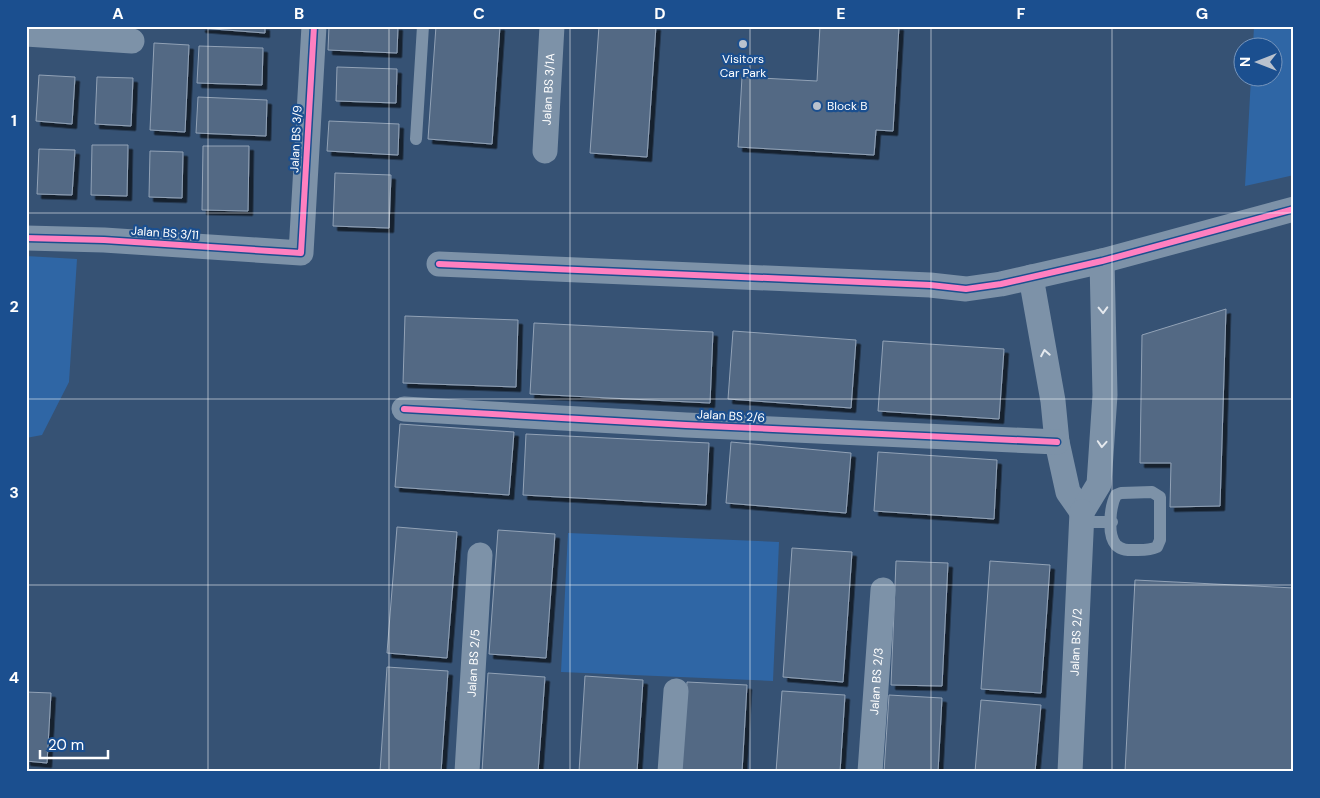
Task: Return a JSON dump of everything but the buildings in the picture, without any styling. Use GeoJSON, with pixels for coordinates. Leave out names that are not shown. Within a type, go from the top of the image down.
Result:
{"type":"FeatureCollection","features":[{"type":"Feature","properties":{"kind":"street","name":"Jalan BS 3/9"},"geometry":{"type":"LineString","coordinates":[[301,252],[314,26]]}},
{"type":"Feature","properties":{"kind":"street","name":"Jalan BS 3/1A"},"geometry":{"type":"LineString","coordinates":[[545,151],[552,26]]}},
{"type":"Feature","properties":{"kind":"street"},"geometry":{"type":"LineString","coordinates":[[26,34],[132,41]]}},
{"type":"Feature","properties":{"kind":"street"},"geometry":{"type":"LineString","coordinates":[[439,264],[966,289],[982,288],[1102,261],[1294,209]]}},
{"type":"Feature","properties":{"kind":"street","name":"Jalan BS 3/11"},"geometry":{"type":"LineString","coordinates":[[26,238],[104,240],[301,252]]}},
{"type":"Feature","properties":{"kind":"street"},"geometry":{"type":"LineString","coordinates":[[1082,517],[1099,484],[1105,395],[1102,261]]}},
{"type":"Feature","properties":{"kind":"street"},"geometry":{"type":"LineString","coordinates":[[1031,277],[1054,401],[1057,442],[1068,492],[1082,517]]}},
{"type":"Feature","properties":{"kind":"street","name":"Jalan BS 2/6"},"geometry":{"type":"LineString","coordinates":[[404,409],[686,426],[1057,442]]}},
{"type":"Feature","properties":{"kind":"street","name":"Jalan BS 2/2"},"geometry":{"type":"LineString","coordinates":[[1070,772],[1082,517]]}},
{"type":"Feature","properties":{"kind":"street","name":"Jalan BS 2/5"},"geometry":{"type":"LineString","coordinates":[[467,772],[480,555]]}},
{"type":"Feature","properties":{"kind":"street","name":"Jalan BS 2/3"},"geometry":{"type":"LineString","coordinates":[[870,772],[883,590]]}},
{"type":"Feature","properties":{"kind":"street"},"geometry":{"type":"LineString","coordinates":[[670,772],[676,691]]}},
{"type":"Feature","properties":{"kind":"lane"},"geometry":{"type":"LineString","coordinates":[[416,139],[423,26]]}},
{"type":"Feature","properties":{"kind":"lane"},"geometry":{"type":"LineString","coordinates":[[1152,492],[1160,497],[1160,540],[1157,547],[1152,550],[1125,550],[1116,546],[1112,538],[1112,522],[1116,495],[1121,493],[1152,492]]}},
{"type":"Feature","properties":{"kind":"lane"},"geometry":{"type":"LineString","coordinates":[[1082,517],[1112,522]]}},
{"type":"Feature","properties":{"kind":"shaded area"},"geometry":{"type":"Polygon","coordinates":[[[1254,26],[1294,26],[1294,175],[1245,186],[1250,88],[1282,88],[1282,38],[1253,38],[1254,26]]]}},
{"type":"Feature","properties":{"kind":"shaded area"},"geometry":{"type":"Polygon","coordinates":[[[26,256],[77,259],[69,382],[42,435],[26,438],[26,256]]]}},
{"type":"Feature","properties":{"kind":"shaded area"},"geometry":{"type":"Polygon","coordinates":[[[568,533],[779,542],[773,681],[561,672],[568,533]]]}},
{"type":"Feature","properties":{"kind":"cycle path"},"geometry":{"type":"LineString","coordinates":[[26,238],[104,240],[301,253],[314,26]]}},
{"type":"Feature","properties":{"kind":"cycle path"},"geometry":{"type":"LineString","coordinates":[[439,264],[930,285],[966,289],[1001,284],[1102,261],[1294,209]]}},
{"type":"Feature","properties":{"kind":"cycle path"},"geometry":{"type":"LineString","coordinates":[[404,409],[686,425],[1057,442]]}},
{"type":"Feature","properties":{"kind":"place","name":"Visitors Car Park"},"geometry":{"type":"Point","coordinates":[743,44]}},
{"type":"Feature","properties":{"kind":"place","name":"Block B"},"geometry":{"type":"Point","coordinates":[817,106]}}]}
